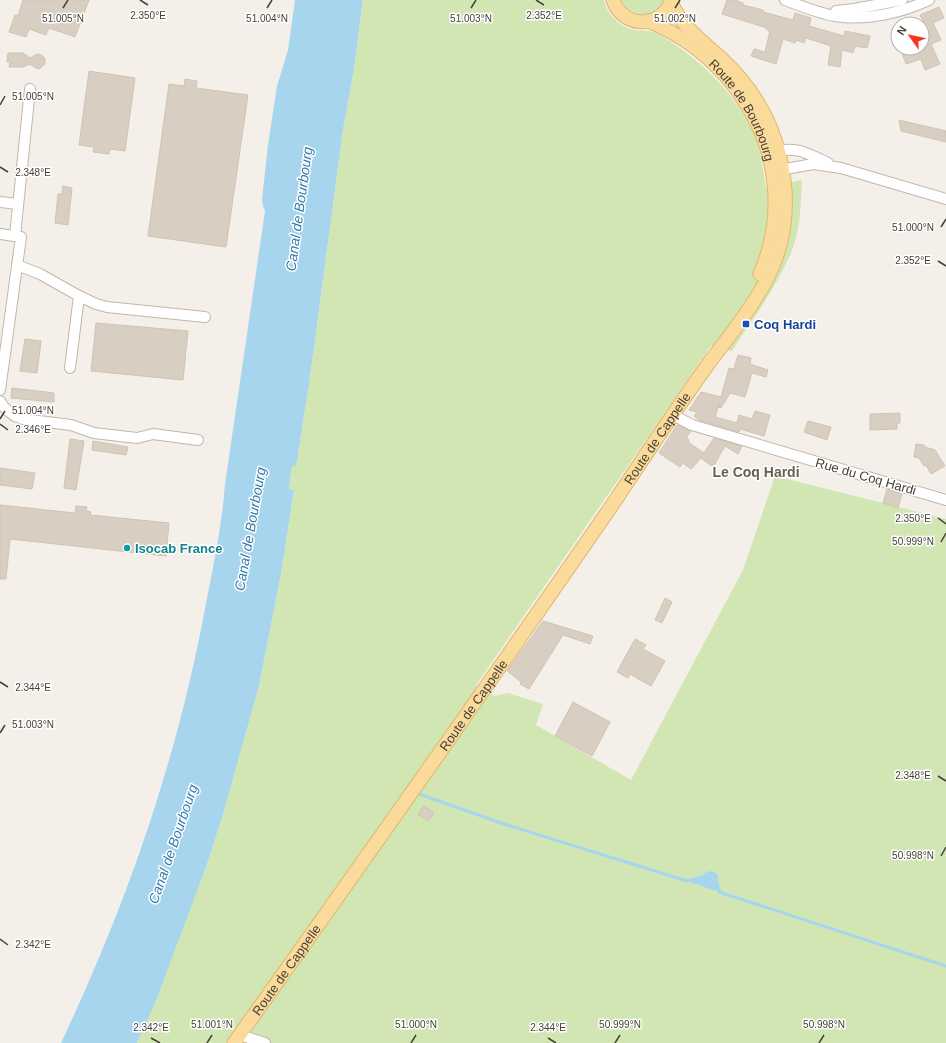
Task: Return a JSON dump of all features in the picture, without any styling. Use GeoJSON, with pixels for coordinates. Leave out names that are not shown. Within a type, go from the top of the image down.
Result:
{"type":"FeatureCollection","features":[{"type":"Feature","properties":{"kind":"main road","name":"Route de Bourbourg"},"geometry":{"type":"LineString","coordinates":[[613,0],[618,10],[628,19],[639,22],[648,22],[666,30],[685,41],[710,61],[726,77],[751,110],[773,151]]}},
{"type":"Feature","properties":{"kind":"main road","name":"Route de Bourbourg"},"geometry":{"type":"LineString","coordinates":[[671,1],[684,24],[727,63],[745,83],[756,98],[766,117],[777,170],[774,209],[777,239]]}},
{"type":"Feature","properties":{"kind":"main road"},"geometry":{"type":"LineString","coordinates":[[648,22],[662,15],[671,1]]}},
{"type":"Feature","properties":{"kind":"main road","name":"Route de Cappelle"},"geometry":{"type":"LineString","coordinates":[[237,1039],[543,605],[708,364],[756,283],[777,239]]}},
{"type":"Feature","properties":{"kind":"street"},"geometry":{"type":"LineString","coordinates":[[785,0],[824,14],[840,17],[864,17],[885,14],[908,8],[929,0]]}},
{"type":"Feature","properties":{"kind":"street"},"geometry":{"type":"LineString","coordinates":[[808,8],[844,10],[882,2],[902,0]]}},
{"type":"Feature","properties":{"kind":"street"},"geometry":{"type":"LineString","coordinates":[[882,2],[885,14]]}},
{"type":"Feature","properties":{"kind":"street"},"geometry":{"type":"LineString","coordinates":[[0,390],[17,265],[18,204],[30,90]]}},
{"type":"Feature","properties":{"kind":"street"},"geometry":{"type":"LineString","coordinates":[[773,151],[792,149],[800,150],[841,168],[946,199]]}},
{"type":"Feature","properties":{"kind":"street"},"geometry":{"type":"LineString","coordinates":[[777,170],[816,164],[841,168]]}},
{"type":"Feature","properties":{"kind":"street"},"geometry":{"type":"LineString","coordinates":[[0,202],[18,204]]}},
{"type":"Feature","properties":{"kind":"street"},"geometry":{"type":"LineString","coordinates":[[0,234],[18,236]]}},
{"type":"Feature","properties":{"kind":"street"},"geometry":{"type":"LineString","coordinates":[[17,265],[40,274],[96,304],[107,307],[205,317]]}},
{"type":"Feature","properties":{"kind":"street"},"geometry":{"type":"LineString","coordinates":[[70,368],[79,296]]}},
{"type":"Feature","properties":{"kind":"street"},"geometry":{"type":"LineString","coordinates":[[0,401],[5,409],[18,417],[71,425],[94,433],[137,438],[152,434],[198,440]]}},
{"type":"Feature","properties":{"kind":"street","name":"Rue du Coq Hardi"},"geometry":{"type":"LineString","coordinates":[[673,415],[692,425],[946,500]]}},
{"type":"Feature","properties":{"kind":"street"},"geometry":{"type":"LineString","coordinates":[[237,1039],[265,1043]]}},
{"type":"Feature","properties":{"kind":"green space"},"geometry":{"type":"Polygon","coordinates":[[[363,0],[604,0],[608,11],[619,23],[635,30],[656,33],[686,52],[714,77],[738,105],[755,136],[766,187],[802,180],[800,217],[794,244],[780,276],[761,308],[732,351],[711,346],[476,685],[494,696],[508,693],[543,704],[536,725],[631,780],[743,570],[775,476],[946,519],[946,1043],[137,1043],[156,1001],[205,870],[222,818],[259,686],[281,574],[294,490],[289,489],[292,465],[296,466],[309,385],[343,130],[354,69],[363,0]]]}},
{"type":"Feature","properties":{"kind":"green space"},"geometry":{"type":"Polygon","coordinates":[[[621,0],[664,0],[655,11],[642,14],[630,11],[621,0]]]}},
{"type":"Feature","properties":{"kind":"water","name":"Canal de Bourbourg"},"geometry":{"type":"Polygon","coordinates":[[[295,0],[363,0],[354,69],[343,130],[309,385],[296,466],[292,466],[289,489],[294,490],[281,574],[259,686],[222,818],[205,870],[156,1001],[137,1043],[61,1043],[108,936],[148,828],[181,717],[194,660],[220,529],[225,484],[265,211],[262,199],[268,145],[277,86],[288,50],[295,0]]]}},
{"type":"Feature","properties":{"kind":"water"},"geometry":{"type":"Polygon","coordinates":[[[709,871],[718,875],[722,893],[684,880],[700,876],[709,871]]]}},
{"type":"Feature","properties":{"kind":"building"},"geometry":{"type":"Polygon","coordinates":[[[23,0],[89,0],[75,37],[49,28],[46,35],[29,29],[26,37],[9,32],[15,15],[18,16],[23,0]]]}},
{"type":"Feature","properties":{"kind":"building"},"geometry":{"type":"Polygon","coordinates":[[[727,0],[735,0],[743,3],[743,5],[763,10],[763,12],[793,20],[795,13],[811,18],[809,26],[844,36],[845,31],[870,36],[867,48],[855,46],[853,53],[842,50],[840,67],[828,65],[831,46],[806,38],[804,43],[796,40],[795,43],[783,39],[776,64],[751,56],[754,49],[765,52],[770,31],[766,29],[767,28],[722,14],[727,0]]]}},
{"type":"Feature","properties":{"kind":"building"},"geometry":{"type":"Polygon","coordinates":[[[939,7],[944,18],[933,23],[941,40],[931,44],[940,64],[925,70],[921,59],[906,64],[903,56],[930,56],[930,16],[920,15],[939,7]]]}},
{"type":"Feature","properties":{"kind":"building"},"geometry":{"type":"Polygon","coordinates":[[[8,53],[23,53],[30,58],[37,54],[41,55],[45,58],[45,64],[39,69],[30,64],[23,67],[9,67],[10,62],[7,62],[8,53]]]}},
{"type":"Feature","properties":{"kind":"building"},"geometry":{"type":"Polygon","coordinates":[[[89,71],[135,78],[125,151],[110,149],[109,154],[93,152],[94,147],[79,145],[89,71]]]}},
{"type":"Feature","properties":{"kind":"building"},"geometry":{"type":"Polygon","coordinates":[[[185,79],[197,81],[196,88],[248,95],[226,247],[148,236],[169,84],[184,86],[185,79]]]}},
{"type":"Feature","properties":{"kind":"building"},"geometry":{"type":"Polygon","coordinates":[[[899,120],[946,131],[946,142],[901,131],[899,120]]]}},
{"type":"Feature","properties":{"kind":"building"},"geometry":{"type":"Polygon","coordinates":[[[63,186],[72,188],[68,225],[55,223],[58,194],[62,194],[63,186]]]}},
{"type":"Feature","properties":{"kind":"building"},"geometry":{"type":"Polygon","coordinates":[[[96,323],[188,331],[183,380],[91,371],[96,323]]]}},
{"type":"Feature","properties":{"kind":"building"},"geometry":{"type":"Polygon","coordinates":[[[25,339],[41,341],[37,373],[20,371],[25,339]]]}},
{"type":"Feature","properties":{"kind":"building"},"geometry":{"type":"Polygon","coordinates":[[[738,355],[751,358],[750,364],[768,370],[766,377],[752,373],[745,397],[730,393],[721,408],[718,407],[719,403],[715,417],[737,423],[739,415],[752,419],[755,411],[770,415],[764,436],[740,429],[739,432],[699,420],[694,416],[697,412],[689,410],[701,392],[721,397],[729,368],[734,369],[738,355]]]}},
{"type":"Feature","properties":{"kind":"building"},"geometry":{"type":"Polygon","coordinates":[[[12,388],[54,393],[54,402],[11,398],[12,388]]]}},
{"type":"Feature","properties":{"kind":"building"},"geometry":{"type":"Polygon","coordinates":[[[900,413],[900,423],[897,423],[897,429],[870,430],[870,414],[900,413]]]}},
{"type":"Feature","properties":{"kind":"building"},"geometry":{"type":"Polygon","coordinates":[[[808,421],[831,427],[827,440],[804,432],[808,421]]]}},
{"type":"Feature","properties":{"kind":"building"},"geometry":{"type":"Polygon","coordinates":[[[677,425],[691,431],[686,438],[689,440],[688,442],[704,453],[714,438],[742,446],[738,454],[725,446],[713,467],[701,458],[691,469],[683,463],[680,467],[659,453],[677,425]]]}},
{"type":"Feature","properties":{"kind":"building"},"geometry":{"type":"Polygon","coordinates":[[[70,439],[84,441],[76,490],[64,488],[70,439]]]}},
{"type":"Feature","properties":{"kind":"building"},"geometry":{"type":"Polygon","coordinates":[[[93,441],[128,447],[126,455],[92,450],[93,441]]]}},
{"type":"Feature","properties":{"kind":"building"},"geometry":{"type":"Polygon","coordinates":[[[916,444],[924,445],[925,447],[935,450],[945,466],[931,474],[926,465],[924,466],[919,458],[914,457],[916,444]]]}},
{"type":"Feature","properties":{"kind":"building"},"geometry":{"type":"Polygon","coordinates":[[[0,468],[35,473],[32,489],[0,485],[0,468]]]}},
{"type":"Feature","properties":{"kind":"building"},"geometry":{"type":"Polygon","coordinates":[[[887,489],[902,494],[898,508],[883,503],[887,489]]]}},
{"type":"Feature","properties":{"kind":"building","name":"Isocab France"},"geometry":{"type":"Polygon","coordinates":[[[0,505],[75,513],[76,506],[87,507],[86,511],[91,512],[90,515],[169,523],[166,556],[10,539],[6,579],[0,579],[0,505]]]}},
{"type":"Feature","properties":{"kind":"building"},"geometry":{"type":"Polygon","coordinates":[[[665,598],[672,602],[662,623],[655,620],[665,598]]]}},
{"type":"Feature","properties":{"kind":"building"},"geometry":{"type":"Polygon","coordinates":[[[543,621],[593,636],[590,644],[563,635],[529,689],[520,684],[521,682],[507,671],[543,621]]]}},
{"type":"Feature","properties":{"kind":"building"},"geometry":{"type":"Polygon","coordinates":[[[635,639],[646,645],[643,649],[665,661],[651,686],[630,674],[628,678],[617,672],[635,639]]]}},
{"type":"Feature","properties":{"kind":"building"},"geometry":{"type":"Polygon","coordinates":[[[573,702],[610,722],[592,756],[555,736],[573,702]]]}},
{"type":"Feature","properties":{"kind":"building"},"geometry":{"type":"Polygon","coordinates":[[[424,806],[434,813],[428,821],[418,814],[424,806]]]}},
{"type":"Feature","properties":{"kind":"waterway"},"geometry":{"type":"LineString","coordinates":[[419,794],[504,824],[687,881]]}},
{"type":"Feature","properties":{"kind":"waterway"},"geometry":{"type":"LineString","coordinates":[[719,892],[946,966]]}},
{"type":"Feature","properties":{"kind":"place","name":"Coq Hardi"},"geometry":{"type":"Point","coordinates":[746,324]}},
{"type":"Feature","properties":{"kind":"place","name":"Isocab France"},"geometry":{"type":"Point","coordinates":[127,548]}},
{"type":"Feature","properties":{"kind":"district","name":"Le Coq Hardi"},"geometry":{"type":"Point","coordinates":[756,472]}}]}
